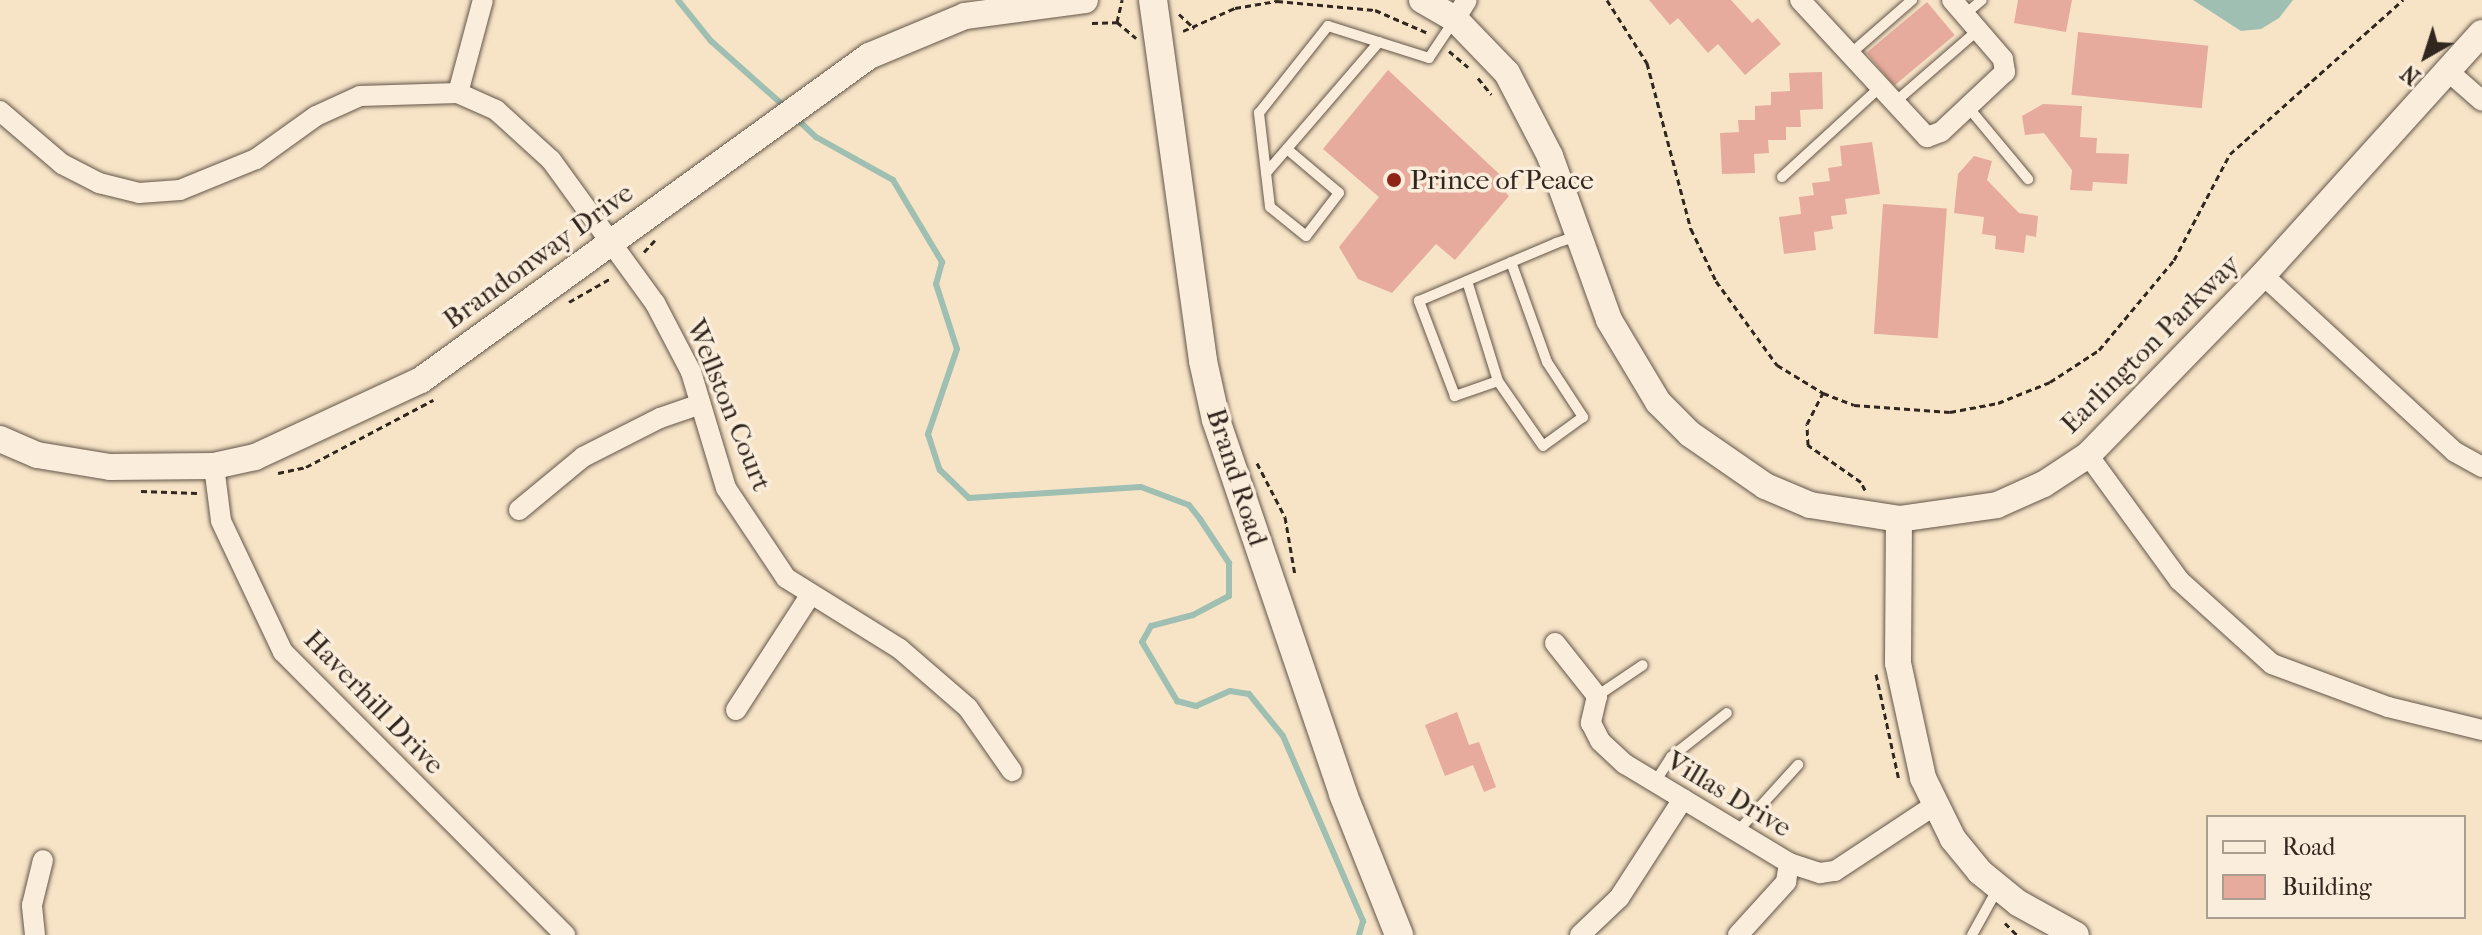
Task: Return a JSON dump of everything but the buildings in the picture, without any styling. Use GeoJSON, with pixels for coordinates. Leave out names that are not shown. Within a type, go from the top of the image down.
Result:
{"type":"FeatureCollection","features":[{"type":"Feature","properties":{"kind":"main road","name":"Brand Road"},"geometry":{"type":"LineString","coordinates":[[1165,6],[1203,361],[1216,420],[1339,780],[1399,935]]}},
{"type":"Feature","properties":{"kind":"street"},"geometry":{"type":"LineString","coordinates":[[0,111],[62,164],[99,183],[139,193],[180,190],[256,159],[316,116],[360,96],[458,93],[483,0]]}},
{"type":"Feature","properties":{"kind":"street","name":"Earlington Parkway"},"geometry":{"type":"LineString","coordinates":[[1425,0],[1461,10],[1507,73],[1550,156],[1631,363],[1658,402],[1690,434],[1765,486],[1810,505],[1899,519],[1997,505],[2044,484],[2088,455],[2263,275],[2482,33]]}},
{"type":"Feature","properties":{"kind":"street"},"geometry":{"type":"LineString","coordinates":[[1800,0],[1927,137],[1941,132],[2005,72],[2003,59],[1965,15]]}},
{"type":"Feature","properties":{"kind":"street","name":"Brandonway Drive"},"geometry":{"type":"LineString","coordinates":[[0,439],[37,455],[110,467],[214,466],[255,457],[421,380],[869,56],[965,16],[1082,12]]}},
{"type":"Feature","properties":{"kind":"street"},"geometry":{"type":"LineString","coordinates":[[2448,71],[2482,101]]}},
{"type":"Feature","properties":{"kind":"street","name":"Wellston Court"},"geometry":{"type":"LineString","coordinates":[[458,93],[496,110],[551,160],[655,303],[691,372],[726,488],[786,578],[809,597],[900,649],[968,708],[1012,771]]}},
{"type":"Feature","properties":{"kind":"street"},"geometry":{"type":"LineString","coordinates":[[2263,275],[2455,452],[2482,467]]}},
{"type":"Feature","properties":{"kind":"street"},"geometry":{"type":"LineString","coordinates":[[519,510],[583,457],[660,418],[701,404]]}},
{"type":"Feature","properties":{"kind":"street"},"geometry":{"type":"LineString","coordinates":[[2088,455],[2179,580],[2272,664],[2388,707],[2482,730]]}},
{"type":"Feature","properties":{"kind":"street","name":"Haverhill Drive"},"geometry":{"type":"LineString","coordinates":[[214,466],[221,521],[283,652],[565,935]]}},
{"type":"Feature","properties":{"kind":"street"},"geometry":{"type":"LineString","coordinates":[[1899,519],[1898,663],[1923,778],[1953,839],[1999,887],[2076,935]]}},
{"type":"Feature","properties":{"kind":"street"},"geometry":{"type":"LineString","coordinates":[[736,710],[809,597]]}},
{"type":"Feature","properties":{"kind":"street"},"geometry":{"type":"LineString","coordinates":[[1555,643],[1597,696]]}},
{"type":"Feature","properties":{"kind":"street","name":"Villas Drive"},"geometry":{"type":"LineString","coordinates":[[1597,696],[1591,723],[1600,741],[1655,782],[1737,832],[1789,863],[1820,873],[1835,871],[1935,805]]}},
{"type":"Feature","properties":{"kind":"street"},"geometry":{"type":"LineString","coordinates":[[1580,935],[1619,898],[1683,799]]}},
{"type":"Feature","properties":{"kind":"street"},"geometry":{"type":"LineString","coordinates":[[35,935],[32,905],[43,860]]}},
{"type":"Feature","properties":{"kind":"street"},"geometry":{"type":"LineString","coordinates":[[1738,935],[1786,882],[1789,863]]}},
{"type":"Feature","properties":{"kind":"lane"},"geometry":{"type":"LineString","coordinates":[[1849,55],[1912,0]]}},
{"type":"Feature","properties":{"kind":"lane"},"geometry":{"type":"LineString","coordinates":[[1782,177],[1886,96],[1982,0]]}},
{"type":"Feature","properties":{"kind":"lane"},"geometry":{"type":"LineString","coordinates":[[1287,149],[1339,193],[1306,236],[1270,207],[1259,113],[1328,26],[1429,58],[1461,10]]}},
{"type":"Feature","properties":{"kind":"lane"},"geometry":{"type":"LineString","coordinates":[[1266,173],[1379,42]]}},
{"type":"Feature","properties":{"kind":"lane"},"geometry":{"type":"LineString","coordinates":[[1968,107],[2028,179]]}},
{"type":"Feature","properties":{"kind":"lane"},"geometry":{"type":"LineString","coordinates":[[1498,381],[1455,396],[1419,301],[1579,236]]}},
{"type":"Feature","properties":{"kind":"lane"},"geometry":{"type":"LineString","coordinates":[[1467,281],[1498,381],[1543,446],[1583,417],[1547,362],[1511,262]]}},
{"type":"Feature","properties":{"kind":"lane"},"geometry":{"type":"LineString","coordinates":[[1597,696],[1643,665]]}},
{"type":"Feature","properties":{"kind":"lane"},"geometry":{"type":"LineString","coordinates":[[1655,782],[1671,757],[1727,713]]}},
{"type":"Feature","properties":{"kind":"lane"},"geometry":{"type":"LineString","coordinates":[[1737,832],[1798,765]]}},
{"type":"Feature","properties":{"kind":"lane"},"geometry":{"type":"LineString","coordinates":[[1972,935],[1999,887]]}},
{"type":"Feature","properties":{"kind":"path"},"geometry":{"type":"LineString","coordinates":[[1117,22],[1122,0]]}},
{"type":"Feature","properties":{"kind":"path"},"geometry":{"type":"LineString","coordinates":[[1607,0],[1647,63],[1691,229],[1716,281],[1777,365],[1823,393],[1854,405],[1950,412],[1998,403],[2050,382],[2099,350],[2174,260],[2230,154],[2403,0]]}},
{"type":"Feature","properties":{"kind":"path"},"geometry":{"type":"LineString","coordinates":[[1165,6],[1194,28]]}},
{"type":"Feature","properties":{"kind":"path"},"geometry":{"type":"LineString","coordinates":[[1082,12],[1117,22],[1132,38]]}},
{"type":"Feature","properties":{"kind":"path"},"geometry":{"type":"LineString","coordinates":[[1183,45],[1185,30]]}},
{"type":"Feature","properties":{"kind":"path"},"geometry":{"type":"LineString","coordinates":[[1823,393],[1807,424],[1808,445],[1861,482],[1867,495],[1864,514]]}},
{"type":"Feature","properties":{"kind":"path"},"geometry":{"type":"LineString","coordinates":[[1252,452],[1293,542],[1294,587]]}},
{"type":"Feature","properties":{"kind":"shaded area"},"geometry":{"type":"Polygon","coordinates":[[[2193,0],[2293,0],[2279,18],[2261,29],[2241,31],[2193,0]]]}},
{"type":"Feature","properties":{"kind":"waterway"},"geometry":{"type":"LineString","coordinates":[[678,0],[711,41],[785,107]]}},
{"type":"Feature","properties":{"kind":"waterway"},"geometry":{"type":"LineString","coordinates":[[796,118],[816,137],[893,180],[942,262],[936,284],[957,349],[928,434],[940,470],[969,498],[1141,487],[1189,505],[1200,519],[1229,563],[1229,596],[1193,615],[1151,626],[1142,642],[1177,701],[1196,706],[1230,691],[1249,694],[1283,736],[1363,921],[1359,935]]}},
{"type":"Feature","properties":{"kind":"place","name":"Prince of Peace"},"geometry":{"type":"Point","coordinates":[1394,180]}}]}
